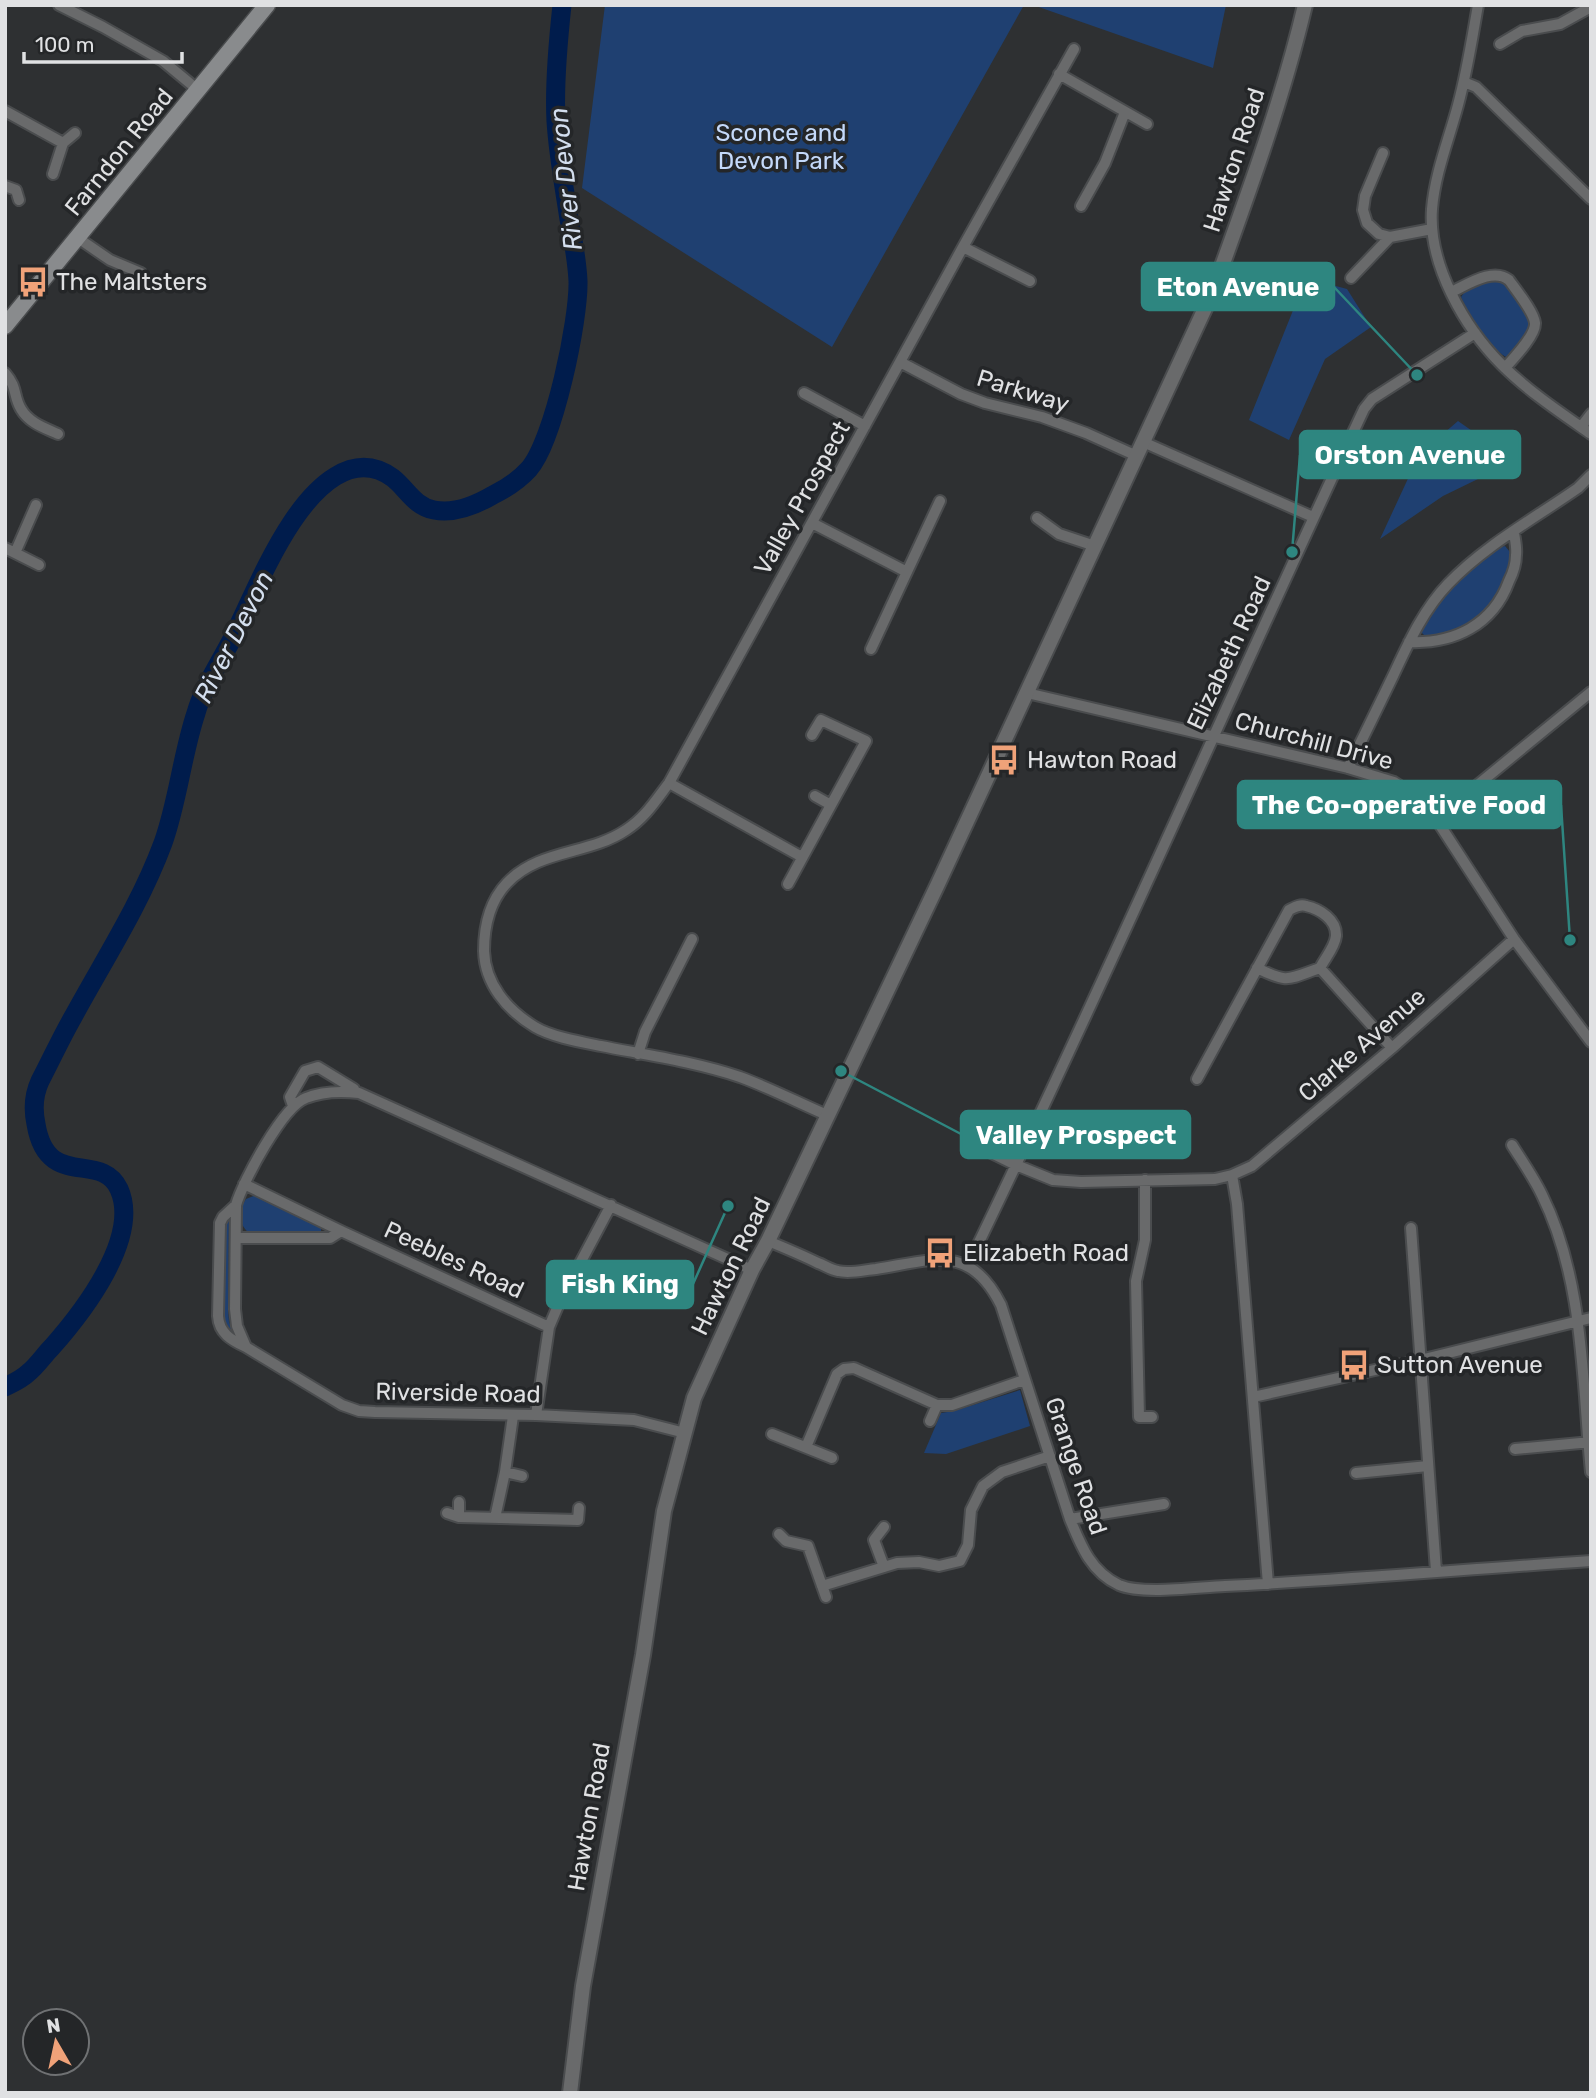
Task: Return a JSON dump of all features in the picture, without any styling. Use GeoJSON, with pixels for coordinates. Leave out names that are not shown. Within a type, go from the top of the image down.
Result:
{"type":"FeatureCollection","features":[{"type":"Feature","properties":{"kind":"main road","name":"Farndon Road"},"geometry":{"type":"LineString","coordinates":[[6,323],[267,5]]}},
{"type":"Feature","properties":{"kind":"street"},"geometry":{"type":"LineString","coordinates":[[59,5],[163,61],[198,90]]}},
{"type":"Feature","properties":{"kind":"street","name":"Hawton Road"},"geometry":{"type":"LineString","coordinates":[[570,2093],[583,1986],[643,1655],[664,1511],[694,1398],[752,1270],[1027,693],[1213,291],[1282,89],[1305,5]]}},
{"type":"Feature","properties":{"kind":"street"},"geometry":{"type":"LineString","coordinates":[[1478,5],[1464,82],[1435,185],[1432,229],[1440,268],[1475,332],[1505,368],[1591,434]]}},
{"type":"Feature","properties":{"kind":"street"},"geometry":{"type":"LineString","coordinates":[[1500,44],[1522,31],[1560,24],[1589,8]]}},
{"type":"Feature","properties":{"kind":"street","name":"Valley Prospect"},"geometry":{"type":"LineString","coordinates":[[827,1115],[740,1077],[580,1042],[536,1028],[509,1008],[491,984],[484,955],[485,932],[491,907],[504,886],[519,870],[541,859],[595,844],[626,831],[647,813],[669,783],[1074,49]]}},
{"type":"Feature","properties":{"kind":"street"},"geometry":{"type":"LineString","coordinates":[[1059,74],[1147,124]]}},
{"type":"Feature","properties":{"kind":"street"},"geometry":{"type":"LineString","coordinates":[[1464,82],[1476,87],[1591,199]]}},
{"type":"Feature","properties":{"kind":"street"},"geometry":{"type":"LineString","coordinates":[[5,111],[63,143]]}},
{"type":"Feature","properties":{"kind":"street"},"geometry":{"type":"LineString","coordinates":[[1081,206],[1105,163],[1125,112]]}},
{"type":"Feature","properties":{"kind":"street"},"geometry":{"type":"LineString","coordinates":[[52,174],[63,143],[75,133]]}},
{"type":"Feature","properties":{"kind":"street"},"geometry":{"type":"LineString","coordinates":[[1383,153],[1365,196],[1363,210],[1367,223],[1379,234],[1390,237],[1432,229]]}},
{"type":"Feature","properties":{"kind":"street"},"geometry":{"type":"LineString","coordinates":[[1351,278],[1390,237]]}},
{"type":"Feature","properties":{"kind":"street"},"geometry":{"type":"LineString","coordinates":[[78,238],[110,260],[141,273]]}},
{"type":"Feature","properties":{"kind":"street"},"geometry":{"type":"LineString","coordinates":[[963,247],[1030,281]]}},
{"type":"Feature","properties":{"kind":"street"},"geometry":{"type":"LineString","coordinates":[[1451,292],[1493,275],[1499,275],[1509,281],[1532,314],[1535,324],[1531,334],[1505,368]]}},
{"type":"Feature","properties":{"kind":"street","name":"Elizabeth Road"},"geometry":{"type":"LineString","coordinates":[[968,1265],[1364,409],[1372,399],[1475,332]]}},
{"type":"Feature","properties":{"kind":"street","name":"Parkway"},"geometry":{"type":"LineString","coordinates":[[900,362],[961,394],[1140,449],[1313,517]]}},
{"type":"Feature","properties":{"kind":"street"},"geometry":{"type":"LineString","coordinates":[[5,373],[13,382],[20,408],[33,422],[58,434]]}},
{"type":"Feature","properties":{"kind":"street"},"geometry":{"type":"LineString","coordinates":[[804,393],[865,426]]}},
{"type":"Feature","properties":{"kind":"street"},"geometry":{"type":"LineString","coordinates":[[1581,427],[1591,414]]}},
{"type":"Feature","properties":{"kind":"street"},"geometry":{"type":"LineString","coordinates":[[1348,768],[1409,642],[1433,602],[1448,584],[1488,550],[1578,488],[1591,475]]}},
{"type":"Feature","properties":{"kind":"street"},"geometry":{"type":"LineString","coordinates":[[871,649],[940,501]]}},
{"type":"Feature","properties":{"kind":"street"},"geometry":{"type":"LineString","coordinates":[[36,505],[10,551],[39,565]]}},
{"type":"Feature","properties":{"kind":"street"},"geometry":{"type":"LineString","coordinates":[[1037,518],[1059,534],[1095,546]]}},
{"type":"Feature","properties":{"kind":"street"},"geometry":{"type":"LineString","coordinates":[[812,523],[907,572]]}},
{"type":"Feature","properties":{"kind":"street"},"geometry":{"type":"LineString","coordinates":[[1409,642],[1425,643],[1461,635],[1488,617],[1502,597],[1514,570],[1514,533]]}},
{"type":"Feature","properties":{"kind":"street"},"geometry":{"type":"LineString","coordinates":[[1436,820],[1591,692]]}},
{"type":"Feature","properties":{"kind":"street","name":"Churchill Drive"},"geometry":{"type":"LineString","coordinates":[[1027,693],[1348,768],[1380,777],[1404,788],[1414,795],[1436,820],[1514,939],[1591,1042]]}},
{"type":"Feature","properties":{"kind":"street"},"geometry":{"type":"LineString","coordinates":[[788,884],[866,741],[821,720],[812,735]]}},
{"type":"Feature","properties":{"kind":"street"},"geometry":{"type":"LineString","coordinates":[[669,783],[802,857]]}},
{"type":"Feature","properties":{"kind":"street"},"geometry":{"type":"LineString","coordinates":[[816,796],[831,805]]}},
{"type":"Feature","properties":{"kind":"street"},"geometry":{"type":"LineString","coordinates":[[1197,1079],[1257,968],[1289,909],[1307,906],[1330,918],[1336,939],[1320,968],[1286,980],[1257,968]]}},
{"type":"Feature","properties":{"kind":"street"},"geometry":{"type":"LineString","coordinates":[[638,1054],[645,1032],[692,939]]}},
{"type":"Feature","properties":{"kind":"street","name":"Clarke Avenue"},"geometry":{"type":"LineString","coordinates":[[1232,1175],[1252,1166],[1392,1048],[1514,939]]}},
{"type":"Feature","properties":{"kind":"street"},"geometry":{"type":"LineString","coordinates":[[1320,968],[1392,1048]]}},
{"type":"Feature","properties":{"kind":"street","name":"Riverside Road"},"geometry":{"type":"LineString","coordinates":[[293,1106],[290,1097],[304,1071],[318,1067],[359,1093],[752,1270]]}},
{"type":"Feature","properties":{"kind":"street","name":"Riverside Road"},"geometry":{"type":"LineString","coordinates":[[246,1346],[235,1317],[236,1205],[244,1184],[272,1134],[293,1106],[304,1098],[340,1090],[359,1093]]}},
{"type":"Feature","properties":{"kind":"street"},"geometry":{"type":"LineString","coordinates":[[971,1143],[1053,1180],[1080,1182],[1215,1179],[1232,1175],[1237,1204],[1268,1584]]}},
{"type":"Feature","properties":{"kind":"street"},"geometry":{"type":"LineString","coordinates":[[1512,1145],[1542,1195],[1570,1275],[1591,1472]]}},
{"type":"Feature","properties":{"kind":"street"},"geometry":{"type":"LineString","coordinates":[[1139,1417],[1136,1281],[1145,1240],[1145,1180]]}},
{"type":"Feature","properties":{"kind":"street","name":"Peebles Road"},"geometry":{"type":"LineString","coordinates":[[244,1184],[550,1327]]}},
{"type":"Feature","properties":{"kind":"street","name":"Riverside Road"},"geometry":{"type":"LineString","coordinates":[[236,1205],[220,1223],[219,1325],[235,1342],[350,1409],[634,1420],[685,1433]]}},
{"type":"Feature","properties":{"kind":"street"},"geometry":{"type":"LineString","coordinates":[[537,1415],[550,1327],[560,1301],[611,1205]]}},
{"type":"Feature","properties":{"kind":"street"},"geometry":{"type":"LineString","coordinates":[[1411,1228],[1436,1571]]}},
{"type":"Feature","properties":{"kind":"street"},"geometry":{"type":"LineString","coordinates":[[236,1238],[330,1238],[341,1231]]}},
{"type":"Feature","properties":{"kind":"street"},"geometry":{"type":"LineString","coordinates":[[768,1241],[839,1272],[855,1272],[936,1259],[968,1265]]}},
{"type":"Feature","properties":{"kind":"street","name":"Grange Road"},"geometry":{"type":"LineString","coordinates":[[968,1265],[992,1287],[1001,1305],[1070,1519],[1084,1552],[1097,1571],[1120,1586],[1147,1590],[1268,1584],[1591,1561]]}},
{"type":"Feature","properties":{"kind":"street"},"geometry":{"type":"LineString","coordinates":[[1253,1397],[1591,1318]]}},
{"type":"Feature","properties":{"kind":"street"},"geometry":{"type":"LineString","coordinates":[[806,1447],[836,1374],[844,1368],[854,1368],[937,1405],[952,1405],[1024,1380]]}},
{"type":"Feature","properties":{"kind":"street"},"geometry":{"type":"LineString","coordinates":[[930,1421],[937,1405]]}},
{"type":"Feature","properties":{"kind":"street"},"geometry":{"type":"LineString","coordinates":[[495,1518],[513,1416]]}},
{"type":"Feature","properties":{"kind":"street"},"geometry":{"type":"LineString","coordinates":[[1127,1417],[1152,1417]]}},
{"type":"Feature","properties":{"kind":"street"},"geometry":{"type":"LineString","coordinates":[[772,1434],[832,1458]]}},
{"type":"Feature","properties":{"kind":"street"},"geometry":{"type":"LineString","coordinates":[[1515,1449],[1589,1442]]}},
{"type":"Feature","properties":{"kind":"street"},"geometry":{"type":"LineString","coordinates":[[782,1542],[808,1546],[824,1592],[897,1563],[963,1565],[971,1510],[983,1486],[1002,1472],[1050,1456]]}},
{"type":"Feature","properties":{"kind":"street"},"geometry":{"type":"LineString","coordinates":[[1360,1470],[1428,1466]]}},
{"type":"Feature","properties":{"kind":"street"},"geometry":{"type":"LineString","coordinates":[[505,1472],[522,1476]]}},
{"type":"Feature","properties":{"kind":"street"},"geometry":{"type":"LineString","coordinates":[[459,1502],[459,1517]]}},
{"type":"Feature","properties":{"kind":"street"},"geometry":{"type":"LineString","coordinates":[[1070,1519],[1164,1504]]}},
{"type":"Feature","properties":{"kind":"street"},"geometry":{"type":"LineString","coordinates":[[447,1513],[459,1517],[578,1521],[579,1508]]}},
{"type":"Feature","properties":{"kind":"street"},"geometry":{"type":"LineString","coordinates":[[873,1540],[884,1527]]}},
{"type":"Feature","properties":{"kind":"street"},"geometry":{"type":"LineString","coordinates":[[868,1528],[884,1567]]}},
{"type":"Feature","properties":{"kind":"green space","name":"Sconce and Devon Park"},"geometry":{"type":"Polygon","coordinates":[[[605,5],[1024,5],[832,347],[582,188],[605,5]]]}},
{"type":"Feature","properties":{"kind":"green space"},"geometry":{"type":"Polygon","coordinates":[[[1033,5],[1226,5],[1213,68],[1033,5]]]}},
{"type":"Feature","properties":{"kind":"green space"},"geometry":{"type":"Polygon","coordinates":[[[1306,278],[1347,289],[1371,327],[1325,359],[1289,440],[1249,420],[1306,278]]]}},
{"type":"Feature","properties":{"kind":"green space"},"geometry":{"type":"Polygon","coordinates":[[[1497,278],[1506,284],[1530,319],[1522,341],[1506,357],[1486,338],[1461,297],[1466,290],[1497,278]]]}},
{"type":"Feature","properties":{"kind":"green space"},"geometry":{"type":"Polygon","coordinates":[[[1458,421],[1515,461],[1443,496],[1380,539],[1418,457],[1458,421]]]}},
{"type":"Feature","properties":{"kind":"green space"},"geometry":{"type":"Polygon","coordinates":[[[1505,546],[1510,552],[1509,565],[1492,602],[1461,628],[1426,637],[1421,629],[1446,594],[1470,569],[1505,546]]]}},
{"type":"Feature","properties":{"kind":"green space"},"geometry":{"type":"Polygon","coordinates":[[[256,1195],[321,1226],[321,1232],[248,1232],[242,1225],[240,1212],[246,1199],[256,1195]]]}},
{"type":"Feature","properties":{"kind":"green space"},"geometry":{"type":"Polygon","coordinates":[[[229,1214],[228,1310],[235,1338],[224,1328],[221,1319],[222,1232],[229,1214]]]}},
{"type":"Feature","properties":{"kind":"green space"},"geometry":{"type":"Polygon","coordinates":[[[1020,1390],[1030,1426],[946,1454],[924,1453],[941,1413],[1020,1390]]]}},
{"type":"Feature","properties":{"kind":"waterway","name":"River Devon"},"geometry":{"type":"LineString","coordinates":[[5,1387],[31,1370],[78,1315],[105,1274],[115,1252],[122,1230],[124,1208],[119,1189],[111,1178],[100,1172],[62,1164],[51,1157],[42,1144],[36,1124],[36,1091],[64,1033],[133,910],[154,866],[168,827],[199,704],[275,550],[301,509],[335,476],[363,468],[378,470],[393,478],[421,505],[434,510],[457,510],[486,499],[521,477],[538,454],[547,433],[570,350],[578,281],[556,121],[556,78],[562,5]]}},
{"type":"Feature","properties":{"kind":"place","name":"The Maltsters"},"geometry":{"type":"Point","coordinates":[33,282]}},
{"type":"Feature","properties":{"kind":"place","name":"Eton Avenue"},"geometry":{"type":"Point","coordinates":[1417,375]}},
{"type":"Feature","properties":{"kind":"place","name":"Orston Avenue"},"geometry":{"type":"Point","coordinates":[1292,552]}},
{"type":"Feature","properties":{"kind":"place","name":"Hawton Road"},"geometry":{"type":"Point","coordinates":[1004,760]}},
{"type":"Feature","properties":{"kind":"place","name":"The Co-operative Food"},"geometry":{"type":"Point","coordinates":[1570,940]}},
{"type":"Feature","properties":{"kind":"place","name":"Valley Prospect"},"geometry":{"type":"Point","coordinates":[841,1071]}},
{"type":"Feature","properties":{"kind":"place","name":"Fish King"},"geometry":{"type":"Point","coordinates":[728,1206]}},
{"type":"Feature","properties":{"kind":"place","name":"Elizabeth Road"},"geometry":{"type":"Point","coordinates":[940,1253]}},
{"type":"Feature","properties":{"kind":"place","name":"Sutton Avenue"},"geometry":{"type":"Point","coordinates":[1354,1365]}}]}
